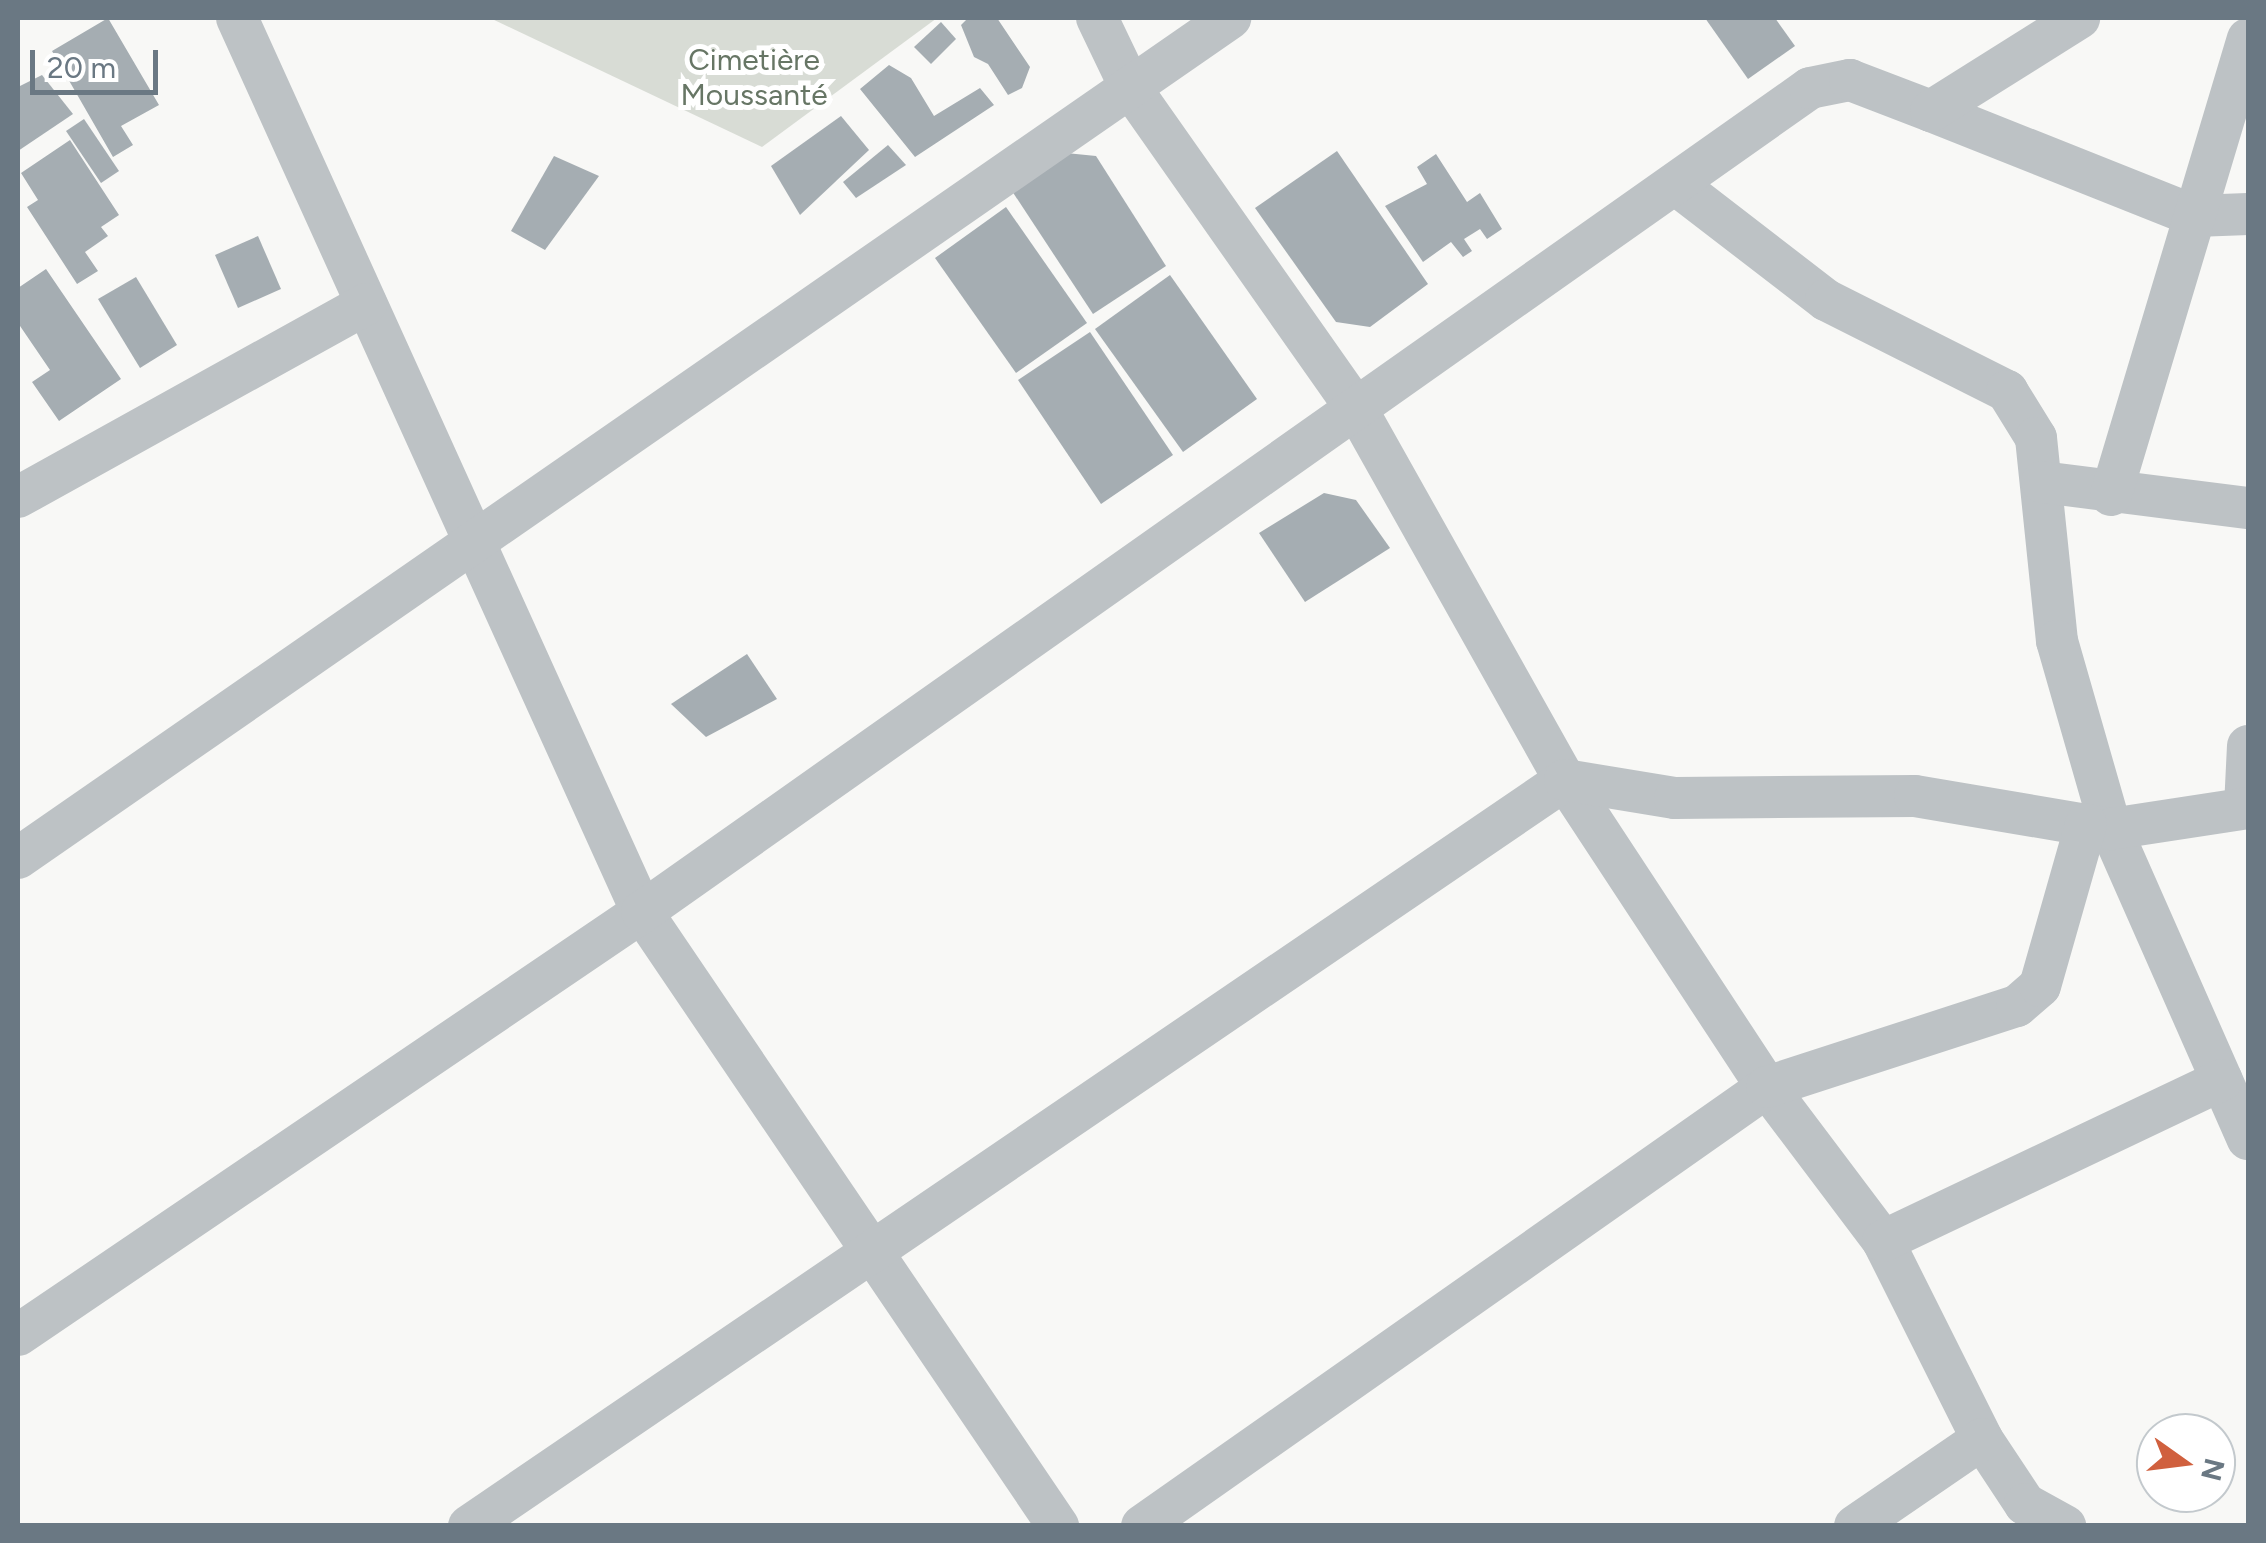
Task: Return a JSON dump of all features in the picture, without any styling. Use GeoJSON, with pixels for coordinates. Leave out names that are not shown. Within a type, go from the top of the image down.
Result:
{"type":"FeatureCollection","features":[{"type":"Feature","properties":{"kind":"street"},"geometry":{"type":"LineString","coordinates":[[237,18],[642,912],[1058,1526]]}},
{"type":"Feature","properties":{"kind":"street"},"geometry":{"type":"LineString","coordinates":[[1097,18],[1130,87],[1356,408],[1565,780],[1767,1086],[1883,1241],[1982,1439],[2025,1504],[2065,1526]]}},
{"type":"Feature","properties":{"kind":"street"},"geometry":{"type":"LineString","coordinates":[[18,858],[476,546],[1230,18]]}},
{"type":"Feature","properties":{"kind":"street"},"geometry":{"type":"LineString","coordinates":[[1931,111],[2078,18]]}},
{"type":"Feature","properties":{"kind":"street"},"geometry":{"type":"LineString","coordinates":[[2111,495],[2248,38]]}},
{"type":"Feature","properties":{"kind":"street"},"geometry":{"type":"LineString","coordinates":[[18,1335],[642,912],[1678,186],[1810,88],[1850,80],[2195,216],[2248,214]]}},
{"type":"Feature","properties":{"kind":"street"},"geometry":{"type":"LineString","coordinates":[[1678,186],[1826,300],[2007,391],[2036,438],[2057,641],[2098,826],[2248,1138]]}},
{"type":"Feature","properties":{"kind":"street"},"geometry":{"type":"LineString","coordinates":[[18,497],[366,304]]}},
{"type":"Feature","properties":{"kind":"street"},"geometry":{"type":"LineString","coordinates":[[2042,482],[2111,495],[2248,508]]}},
{"type":"Feature","properties":{"kind":"street"},"geometry":{"type":"LineString","coordinates":[[469,1526],[1565,780],[1675,798],[1915,796],[2098,826],[2247,807],[2248,746]]}},
{"type":"Feature","properties":{"kind":"street"},"geometry":{"type":"LineString","coordinates":[[1142,1526],[1767,1086],[2017,1006],[2040,986],[2098,826]]}},
{"type":"Feature","properties":{"kind":"street"},"geometry":{"type":"LineString","coordinates":[[1883,1241],[2222,1080]]}},
{"type":"Feature","properties":{"kind":"street"},"geometry":{"type":"LineString","coordinates":[[1855,1526],[1982,1439]]}},
{"type":"Feature","properties":{"kind":"green space","name":"Cimetière Moussanté"},"geometry":{"type":"Polygon","coordinates":[[[490,18],[937,18],[762,147],[490,18]]]}},
{"type":"Feature","properties":{"kind":"building"},"geometry":{"type":"Polygon","coordinates":[[[108,18],[159,105],[121,126],[133,145],[113,157],[52,51],[108,18]]]}},
{"type":"Feature","properties":{"kind":"building"},"geometry":{"type":"Polygon","coordinates":[[[968,18],[997,18],[1030,67],[1022,88],[1008,95],[988,64],[974,57],[961,25],[968,18]]]}},
{"type":"Feature","properties":{"kind":"building"},"geometry":{"type":"Polygon","coordinates":[[[1705,18],[1775,18],[1795,46],[1748,79],[1705,18]]]}},
{"type":"Feature","properties":{"kind":"building"},"geometry":{"type":"Polygon","coordinates":[[[941,22],[956,39],[931,64],[914,47],[941,22]]]}},
{"type":"Feature","properties":{"kind":"building"},"geometry":{"type":"Polygon","coordinates":[[[889,65],[911,78],[934,116],[980,88],[994,105],[915,157],[860,89],[889,65]]]}},
{"type":"Feature","properties":{"kind":"building"},"geometry":{"type":"Polygon","coordinates":[[[42,75],[73,114],[18,151],[18,87],[42,75]]]}},
{"type":"Feature","properties":{"kind":"building"},"geometry":{"type":"Polygon","coordinates":[[[841,116],[869,150],[800,215],[771,166],[841,116]]]}},
{"type":"Feature","properties":{"kind":"building"},"geometry":{"type":"Polygon","coordinates":[[[84,119],[119,171],[101,183],[66,131],[84,119]]]}},
{"type":"Feature","properties":{"kind":"building"},"geometry":{"type":"Polygon","coordinates":[[[70,140],[119,215],[101,227],[108,236],[85,252],[98,271],[77,284],[27,207],[38,200],[21,173],[70,140]]]}},
{"type":"Feature","properties":{"kind":"building"},"geometry":{"type":"Polygon","coordinates":[[[888,145],[906,165],[856,198],[843,182],[888,145]]]}},
{"type":"Feature","properties":{"kind":"building"},"geometry":{"type":"Polygon","coordinates":[[[1337,151],[1428,284],[1370,327],[1336,322],[1255,208],[1337,151]]]}},
{"type":"Feature","properties":{"kind":"building"},"geometry":{"type":"Polygon","coordinates":[[[1066,153],[1096,156],[1166,266],[1093,314],[1010,188],[1066,153]]]}},
{"type":"Feature","properties":{"kind":"building"},"geometry":{"type":"Polygon","coordinates":[[[1436,154],[1467,202],[1480,193],[1502,229],[1487,239],[1480,229],[1464,239],[1472,251],[1463,257],[1451,242],[1423,262],[1385,206],[1427,184],[1417,167],[1436,154]]]}},
{"type":"Feature","properties":{"kind":"building"},"geometry":{"type":"Polygon","coordinates":[[[554,156],[599,176],[545,250],[511,231],[554,156]]]}},
{"type":"Feature","properties":{"kind":"building"},"geometry":{"type":"Polygon","coordinates":[[[1006,207],[1087,323],[1016,373],[935,258],[1006,207]]]}},
{"type":"Feature","properties":{"kind":"building"},"geometry":{"type":"Polygon","coordinates":[[[258,236],[281,289],[238,308],[215,255],[258,236]]]}},
{"type":"Feature","properties":{"kind":"building"},"geometry":{"type":"Polygon","coordinates":[[[46,269],[121,379],[59,421],[32,382],[50,370],[18,323],[18,288],[46,269]]]}},
{"type":"Feature","properties":{"kind":"building"},"geometry":{"type":"Polygon","coordinates":[[[1170,275],[1257,399],[1183,452],[1095,329],[1170,275]]]}},
{"type":"Feature","properties":{"kind":"building"},"geometry":{"type":"Polygon","coordinates":[[[136,277],[177,345],[140,368],[98,299],[136,277]]]}},
{"type":"Feature","properties":{"kind":"building"},"geometry":{"type":"Polygon","coordinates":[[[1090,332],[1173,455],[1101,504],[1018,380],[1090,332]]]}},
{"type":"Feature","properties":{"kind":"building"},"geometry":{"type":"Polygon","coordinates":[[[1324,493],[1356,500],[1390,548],[1305,602],[1259,533],[1324,493]]]}},
{"type":"Feature","properties":{"kind":"building"},"geometry":{"type":"Polygon","coordinates":[[[747,654],[777,699],[706,737],[671,704],[747,654]]]}}]}
